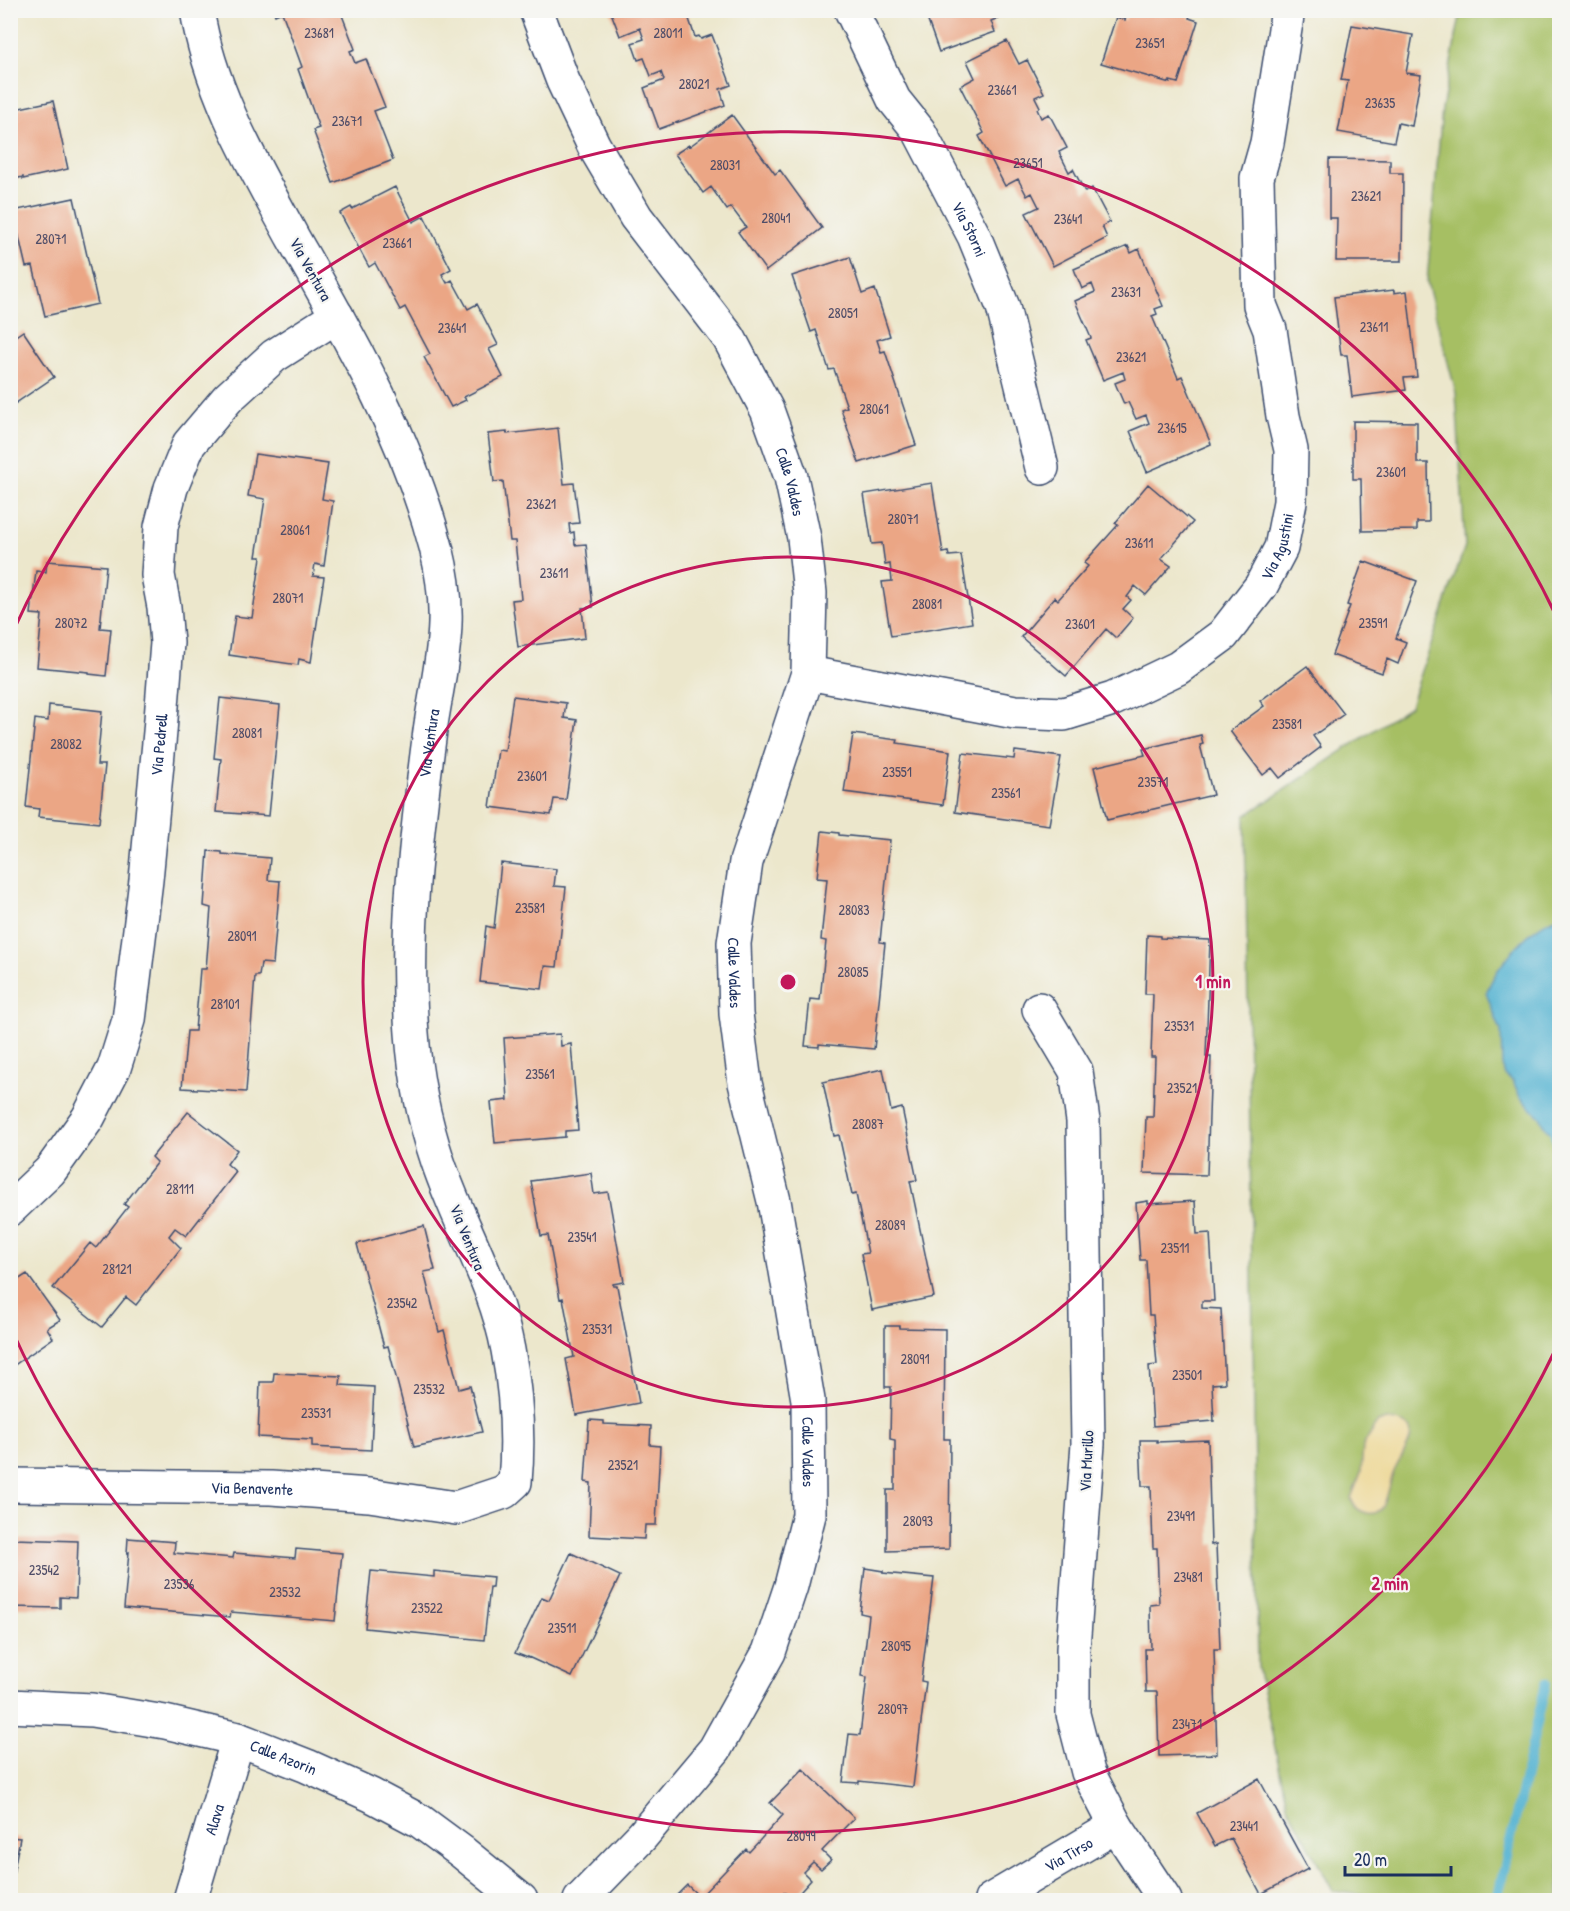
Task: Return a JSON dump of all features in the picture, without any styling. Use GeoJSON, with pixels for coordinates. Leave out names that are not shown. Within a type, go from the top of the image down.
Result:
{"type":"FeatureCollection","features":[{"type":"Feature","properties":{"kind":"street","name":"Via Ventura"},"geometry":{"type":"LineString","coordinates":[[197,10],[216,80],[244,149],[369,374],[408,459],[436,548],[444,595],[445,624],[414,871],[410,968],[412,1033],[421,1102],[438,1162],[494,1301],[508,1348],[515,1407],[515,1482],[504,1492],[489,1497]]}},
{"type":"Feature","properties":{"kind":"street","name":"Calle Valdes"},"geometry":{"type":"LineString","coordinates":[[536,10],[562,81],[594,146],[636,217],[729,338],[767,410],[791,477],[804,538],[810,593],[808,674],[746,862],[734,943],[736,1014],[745,1083],[774,1201],[808,1400],[809,1515],[791,1586],[768,1652],[715,1749],[642,1836],[580,1900]]}},
{"type":"Feature","properties":{"kind":"street","name":"Via Storni"},"geometry":{"type":"LineString","coordinates":[[851,10],[894,100],[919,131],[974,236],[1003,307],[1042,468]]}},
{"type":"Feature","properties":{"kind":"street","name":"Via Agustini"},"geometry":{"type":"LineString","coordinates":[[808,674],[1015,712],[1064,714],[1113,699],[1178,668],[1223,634],[1261,586],[1281,548],[1290,502],[1291,450],[1283,416],[1270,330],[1260,305],[1257,178],[1268,143],[1288,10]]}},
{"type":"Feature","properties":{"kind":"street","name":"Via Pedrell"},"geometry":{"type":"LineString","coordinates":[[10,1209],[50,1171],[88,1118],[114,1068],[129,1020],[160,732],[167,643],[158,575],[161,527],[171,488],[189,444],[228,398],[273,356],[337,316]]}},
{"type":"Feature","properties":{"kind":"street","name":"Via Murillo"},"geometry":{"type":"LineString","coordinates":[[1039,1009],[1076,1071],[1083,1121],[1088,1444],[1073,1649],[1073,1714],[1088,1772],[1116,1826],[1165,1900]]}},
{"type":"Feature","properties":{"kind":"street","name":"Via Benavente"},"geometry":{"type":"LineString","coordinates":[[10,1485],[271,1488],[369,1495],[456,1508],[489,1497]]}},
{"type":"Feature","properties":{"kind":"street","name":"Calle Azorin"},"geometry":{"type":"LineString","coordinates":[[10,1706],[92,1710],[165,1722],[238,1739],[350,1785],[420,1821],[521,1900]]}},
{"type":"Feature","properties":{"kind":"street","name":"Alava"},"geometry":{"type":"LineString","coordinates":[[190,1900],[238,1739]]}},
{"type":"Feature","properties":{"kind":"street","name":"Via Tirso"},"geometry":{"type":"LineString","coordinates":[[991,1900],[1116,1826]]}},
{"type":"Feature","properties":{"kind":"green space"},"geometry":{"type":"Polygon","coordinates":[[[1461,11],[1559,11],[1559,1900],[1396,1900],[1333,1891],[1287,1805],[1258,1667],[1245,816],[1410,706],[1465,546],[1456,393],[1427,282],[1442,109],[1461,11]]]}},
{"type":"Feature","properties":{"kind":"sand"},"geometry":{"type":"Polygon","coordinates":[[[1386,1420],[1408,1426],[1411,1432],[1410,1440],[1393,1474],[1383,1507],[1377,1512],[1367,1513],[1359,1510],[1351,1498],[1361,1472],[1363,1446],[1374,1427],[1386,1420]]]}},
{"type":"Feature","properties":{"kind":"water"},"geometry":{"type":"Polygon","coordinates":[[[1559,917],[1560,1134],[1555,1135],[1547,1130],[1540,1117],[1520,1097],[1513,1081],[1505,1075],[1502,1065],[1501,1031],[1486,993],[1498,970],[1526,937],[1548,921],[1559,917]]]}},
{"type":"Feature","properties":{"kind":"building"},"geometry":{"type":"Polygon","coordinates":[[[273,10],[340,10],[355,49],[350,51],[355,63],[366,59],[385,107],[374,111],[393,160],[333,183],[313,130],[319,128],[298,69],[302,67],[282,12],[275,15],[273,10]]]}},
{"type":"Feature","properties":{"kind":"building"},"geometry":{"type":"Polygon","coordinates":[[[610,10],[686,10],[695,37],[699,36],[701,39],[712,35],[731,85],[720,89],[725,105],[659,129],[644,88],[664,80],[661,72],[651,76],[644,58],[638,60],[632,43],[644,39],[640,28],[620,36],[610,10]]]}},
{"type":"Feature","properties":{"kind":"building"},"geometry":{"type":"Polygon","coordinates":[[[924,10],[1001,10],[1003,16],[991,21],[995,32],[939,52],[924,10]]]}},
{"type":"Feature","properties":{"kind":"building"},"geometry":{"type":"Polygon","coordinates":[[[1128,10],[1187,10],[1191,12],[1189,18],[1198,21],[1178,83],[1170,81],[1170,83],[1101,63],[1116,17],[1125,20],[1128,10]]]}},
{"type":"Feature","properties":{"kind":"building"},"geometry":{"type":"Polygon","coordinates":[[[1352,25],[1413,35],[1406,73],[1421,75],[1412,126],[1398,123],[1394,142],[1338,132],[1348,81],[1341,80],[1352,25]]]}},
{"type":"Feature","properties":{"kind":"building"},"geometry":{"type":"Polygon","coordinates":[[[1007,41],[1019,64],[1027,60],[1044,93],[1035,97],[1040,107],[1037,109],[1041,118],[1049,114],[1067,148],[1059,152],[1069,172],[1073,169],[1085,192],[1092,188],[1110,222],[1102,226],[1107,238],[1053,266],[1026,213],[1039,207],[1032,193],[1027,196],[1018,179],[1005,186],[979,136],[984,133],[960,86],[975,78],[967,61],[1007,41]]]}},
{"type":"Feature","properties":{"kind":"building"},"geometry":{"type":"Polygon","coordinates":[[[53,101],[68,169],[10,180],[10,110],[53,101]]]}},
{"type":"Feature","properties":{"kind":"building"},"geometry":{"type":"Polygon","coordinates":[[[732,115],[775,174],[780,170],[822,228],[766,271],[738,232],[746,227],[731,207],[727,210],[711,187],[703,193],[675,154],[690,146],[732,115]]]}},
{"type":"Feature","properties":{"kind":"building"},"geometry":{"type":"Polygon","coordinates":[[[1329,159],[1390,160],[1390,173],[1403,173],[1402,261],[1336,261],[1337,218],[1329,218],[1329,159]]]}},
{"type":"Feature","properties":{"kind":"building"},"geometry":{"type":"Polygon","coordinates":[[[395,187],[413,222],[424,216],[451,269],[442,274],[447,283],[452,280],[468,309],[477,304],[498,345],[489,349],[503,377],[464,397],[466,400],[451,407],[424,357],[430,354],[405,307],[400,310],[375,263],[369,267],[340,213],[395,187]]]}},
{"type":"Feature","properties":{"kind":"building"},"geometry":{"type":"Polygon","coordinates":[[[74,198],[98,304],[45,316],[33,266],[26,267],[13,211],[74,198]]]}},
{"type":"Feature","properties":{"kind":"building"},"geometry":{"type":"Polygon","coordinates":[[[1128,246],[1131,253],[1139,249],[1163,306],[1155,309],[1157,314],[1152,316],[1178,378],[1182,376],[1211,444],[1147,472],[1130,431],[1149,423],[1146,415],[1136,419],[1128,402],[1124,404],[1115,383],[1125,379],[1123,372],[1103,380],[1086,340],[1091,338],[1075,301],[1095,292],[1092,284],[1082,289],[1074,269],[1128,246]]]}},
{"type":"Feature","properties":{"kind":"building"},"geometry":{"type":"Polygon","coordinates":[[[850,257],[862,294],[875,289],[890,336],[877,340],[881,352],[885,351],[916,445],[859,463],[841,409],[847,407],[834,369],[829,370],[816,330],[811,332],[792,276],[850,257]]]}},
{"type":"Feature","properties":{"kind":"building"},"geometry":{"type":"Polygon","coordinates":[[[1394,290],[1394,293],[1407,291],[1417,377],[1404,378],[1406,390],[1352,397],[1347,355],[1341,355],[1334,297],[1394,290]]]}},
{"type":"Feature","properties":{"kind":"building"},"geometry":{"type":"Polygon","coordinates":[[[23,331],[54,377],[10,407],[10,340],[23,331]]]}},
{"type":"Feature","properties":{"kind":"building"},"geometry":{"type":"Polygon","coordinates":[[[1353,421],[1417,422],[1417,463],[1428,463],[1429,522],[1417,522],[1417,530],[1362,531],[1361,479],[1353,479],[1353,421]]]}},
{"type":"Feature","properties":{"kind":"building"},"geometry":{"type":"Polygon","coordinates":[[[558,428],[564,484],[574,483],[579,523],[569,524],[570,533],[574,532],[575,545],[586,544],[593,607],[582,608],[585,638],[518,647],[512,600],[521,599],[515,541],[510,541],[503,481],[494,482],[488,434],[558,428]]]}},
{"type":"Feature","properties":{"kind":"building"},"geometry":{"type":"Polygon","coordinates":[[[255,454],[328,464],[322,499],[333,501],[324,566],[315,564],[313,576],[324,577],[311,662],[299,659],[298,665],[229,655],[235,616],[252,618],[261,557],[256,557],[265,499],[248,496],[255,454]]]}},
{"type":"Feature","properties":{"kind":"building"},"geometry":{"type":"Polygon","coordinates":[[[932,483],[943,553],[948,552],[949,556],[961,555],[972,623],[891,636],[882,582],[892,581],[890,564],[885,565],[882,543],[872,544],[864,494],[932,483]]]}},
{"type":"Feature","properties":{"kind":"building"},"geometry":{"type":"Polygon","coordinates":[[[1148,484],[1193,522],[1161,559],[1171,566],[1146,595],[1135,586],[1127,597],[1131,600],[1123,609],[1133,618],[1116,638],[1106,629],[1066,676],[1021,637],[1055,597],[1058,600],[1088,566],[1084,563],[1118,525],[1115,523],[1148,484]]]}},
{"type":"Feature","properties":{"kind":"building"},"geometry":{"type":"Polygon","coordinates":[[[47,561],[106,566],[100,628],[111,629],[106,676],[37,667],[42,615],[31,614],[36,571],[46,572],[47,561]]]}},
{"type":"Feature","properties":{"kind":"building"},"geometry":{"type":"Polygon","coordinates":[[[1363,561],[1417,581],[1396,638],[1406,642],[1398,664],[1387,659],[1382,673],[1332,655],[1363,561]]]}},
{"type":"Feature","properties":{"kind":"building"},"geometry":{"type":"Polygon","coordinates":[[[1307,666],[1344,714],[1313,736],[1321,747],[1280,778],[1272,768],[1263,775],[1230,731],[1264,706],[1260,701],[1307,666]]]}},
{"type":"Feature","properties":{"kind":"building"},"geometry":{"type":"Polygon","coordinates":[[[513,696],[566,703],[564,718],[577,720],[566,800],[554,799],[551,815],[490,807],[498,750],[505,751],[513,696]]]}},
{"type":"Feature","properties":{"kind":"building"},"geometry":{"type":"Polygon","coordinates":[[[220,698],[280,705],[269,816],[216,812],[221,759],[214,758],[220,698]]]}},
{"type":"Feature","properties":{"kind":"building"},"geometry":{"type":"Polygon","coordinates":[[[49,705],[102,711],[97,765],[105,765],[99,823],[38,817],[39,809],[26,807],[35,719],[48,721],[49,705]]]}},
{"type":"Feature","properties":{"kind":"building"},"geometry":{"type":"Polygon","coordinates":[[[853,734],[898,740],[897,743],[950,751],[943,805],[844,792],[853,734]]]}},
{"type":"Feature","properties":{"kind":"building"},"geometry":{"type":"Polygon","coordinates":[[[1201,735],[1203,744],[1200,745],[1213,795],[1107,820],[1094,767],[1145,755],[1143,749],[1201,735]]]}},
{"type":"Feature","properties":{"kind":"building"},"geometry":{"type":"Polygon","coordinates":[[[1015,751],[1061,757],[1049,825],[955,812],[963,753],[1014,759],[1015,751]]]}},
{"type":"Feature","properties":{"kind":"building"},"geometry":{"type":"Polygon","coordinates":[[[822,831],[890,840],[880,942],[885,943],[874,1049],[819,1044],[819,1047],[805,1046],[810,999],[820,1000],[826,941],[821,940],[827,879],[817,878],[822,831]]]}},
{"type":"Feature","properties":{"kind":"building"},"geometry":{"type":"Polygon","coordinates":[[[208,851],[270,858],[268,880],[280,881],[273,964],[261,963],[259,976],[255,976],[246,1092],[182,1088],[187,1031],[195,1031],[200,969],[206,969],[211,908],[204,906],[208,851]]]}},
{"type":"Feature","properties":{"kind":"building"},"geometry":{"type":"Polygon","coordinates":[[[501,863],[556,869],[554,886],[566,887],[557,967],[545,966],[542,989],[480,982],[486,926],[494,928],[501,863]]]}},
{"type":"Feature","properties":{"kind":"building"},"geometry":{"type":"Polygon","coordinates":[[[1147,935],[1160,936],[1160,938],[1210,940],[1206,1057],[1211,1057],[1207,1175],[1144,1173],[1146,1117],[1153,1117],[1155,1057],[1151,1057],[1153,994],[1145,994],[1147,935]]]}},
{"type":"Feature","properties":{"kind":"building"},"geometry":{"type":"Polygon","coordinates":[[[560,1034],[561,1046],[571,1044],[578,1130],[565,1131],[565,1137],[495,1143],[491,1102],[508,1100],[504,1038],[560,1034]]]}},
{"type":"Feature","properties":{"kind":"building"},"geometry":{"type":"Polygon","coordinates":[[[883,1069],[891,1111],[902,1108],[917,1180],[910,1181],[934,1297],[872,1310],[861,1254],[868,1253],[856,1194],[852,1195],[839,1135],[834,1136],[823,1082],[883,1069]]]}},
{"type":"Feature","properties":{"kind":"building"},"geometry":{"type":"Polygon","coordinates":[[[188,1112],[237,1150],[227,1164],[236,1172],[186,1236],[175,1228],[169,1236],[181,1248],[136,1305],[126,1297],[102,1327],[53,1288],[90,1243],[96,1248],[128,1207],[124,1204],[157,1162],[152,1157],[188,1112]]]}},
{"type":"Feature","properties":{"kind":"building"},"geometry":{"type":"Polygon","coordinates":[[[591,1173],[594,1194],[608,1192],[624,1282],[613,1284],[613,1286],[617,1286],[639,1403],[576,1415],[566,1359],[574,1357],[563,1298],[560,1299],[548,1235],[541,1236],[531,1181],[591,1173]]]}},
{"type":"Feature","properties":{"kind":"building"},"geometry":{"type":"Polygon","coordinates":[[[1148,1201],[1148,1204],[1195,1201],[1197,1234],[1210,1233],[1214,1301],[1202,1301],[1202,1308],[1221,1309],[1225,1383],[1212,1384],[1214,1421],[1153,1426],[1149,1366],[1157,1365],[1153,1315],[1149,1315],[1146,1260],[1140,1260],[1136,1203],[1148,1201]]]}},
{"type":"Feature","properties":{"kind":"building"},"geometry":{"type":"Polygon","coordinates":[[[424,1226],[435,1270],[424,1272],[439,1332],[444,1330],[459,1389],[470,1386],[482,1432],[414,1447],[388,1346],[384,1347],[357,1244],[424,1226]]]}},
{"type":"Feature","properties":{"kind":"building"},"geometry":{"type":"Polygon","coordinates":[[[27,1274],[60,1320],[47,1328],[53,1338],[10,1368],[10,1285],[27,1274]]]}},
{"type":"Feature","properties":{"kind":"building"},"geometry":{"type":"Polygon","coordinates":[[[885,1326],[945,1329],[944,1439],[950,1439],[949,1549],[887,1551],[887,1490],[895,1490],[895,1440],[890,1439],[891,1387],[885,1387],[885,1326]]]}},
{"type":"Feature","properties":{"kind":"building"},"geometry":{"type":"Polygon","coordinates":[[[274,1373],[341,1376],[340,1385],[374,1387],[371,1450],[312,1447],[312,1440],[258,1437],[260,1382],[273,1382],[274,1373]]]}},
{"type":"Feature","properties":{"kind":"building"},"geometry":{"type":"Polygon","coordinates":[[[589,1420],[604,1421],[604,1424],[651,1426],[650,1445],[660,1446],[656,1525],[645,1525],[644,1539],[589,1536],[591,1483],[585,1482],[589,1420]]]}},
{"type":"Feature","properties":{"kind":"building"},"geometry":{"type":"Polygon","coordinates":[[[1140,1440],[1157,1440],[1157,1442],[1208,1440],[1211,1545],[1216,1544],[1220,1649],[1214,1649],[1217,1754],[1159,1756],[1157,1692],[1146,1692],[1145,1649],[1151,1649],[1150,1605],[1159,1604],[1157,1548],[1153,1548],[1151,1486],[1142,1486],[1140,1440]]]}},
{"type":"Feature","properties":{"kind":"building"},"geometry":{"type":"Polygon","coordinates":[[[10,1533],[15,1533],[14,1539],[78,1541],[76,1598],[60,1597],[60,1608],[10,1607],[10,1533]]]}},
{"type":"Feature","properties":{"kind":"building"},"geometry":{"type":"Polygon","coordinates":[[[128,1538],[175,1542],[174,1553],[233,1558],[234,1553],[295,1558],[296,1549],[342,1553],[335,1621],[231,1612],[230,1617],[124,1608],[128,1538]]]}},
{"type":"Feature","properties":{"kind":"building"},"geometry":{"type":"Polygon","coordinates":[[[571,1553],[620,1576],[572,1677],[515,1653],[542,1597],[549,1600],[571,1553]]]}},
{"type":"Feature","properties":{"kind":"building"},"geometry":{"type":"Polygon","coordinates":[[[865,1568],[883,1571],[883,1573],[934,1578],[921,1681],[926,1682],[913,1787],[859,1781],[859,1783],[843,1782],[849,1734],[860,1735],[867,1677],[862,1676],[869,1615],[860,1613],[865,1568]]]}},
{"type":"Feature","properties":{"kind":"building"},"geometry":{"type":"Polygon","coordinates":[[[371,1571],[434,1577],[434,1571],[493,1577],[484,1640],[365,1628],[371,1571]]]}},
{"type":"Feature","properties":{"kind":"building"},"geometry":{"type":"Polygon","coordinates":[[[803,1769],[854,1818],[822,1851],[831,1860],[821,1869],[813,1862],[803,1872],[811,1880],[793,1900],[784,1892],[787,1898],[785,1900],[672,1900],[687,1885],[700,1897],[746,1849],[749,1852],[783,1815],[770,1803],[803,1769]]]}},
{"type":"Feature","properties":{"kind":"building"},"geometry":{"type":"Polygon","coordinates":[[[1259,1779],[1308,1869],[1261,1894],[1231,1838],[1215,1846],[1197,1813],[1259,1779]]]}},
{"type":"Feature","properties":{"kind":"building"},"geometry":{"type":"Polygon","coordinates":[[[10,1837],[20,1838],[12,1880],[10,1880],[10,1837]]]}},
{"type":"Feature","properties":{"kind":"waterway"},"geometry":{"type":"LineString","coordinates":[[1556,1122],[1555,1135],[1560,1148]]}},
{"type":"Feature","properties":{"kind":"waterway"},"geometry":{"type":"LineString","coordinates":[[1497,1900],[1546,1683]]}}]}
